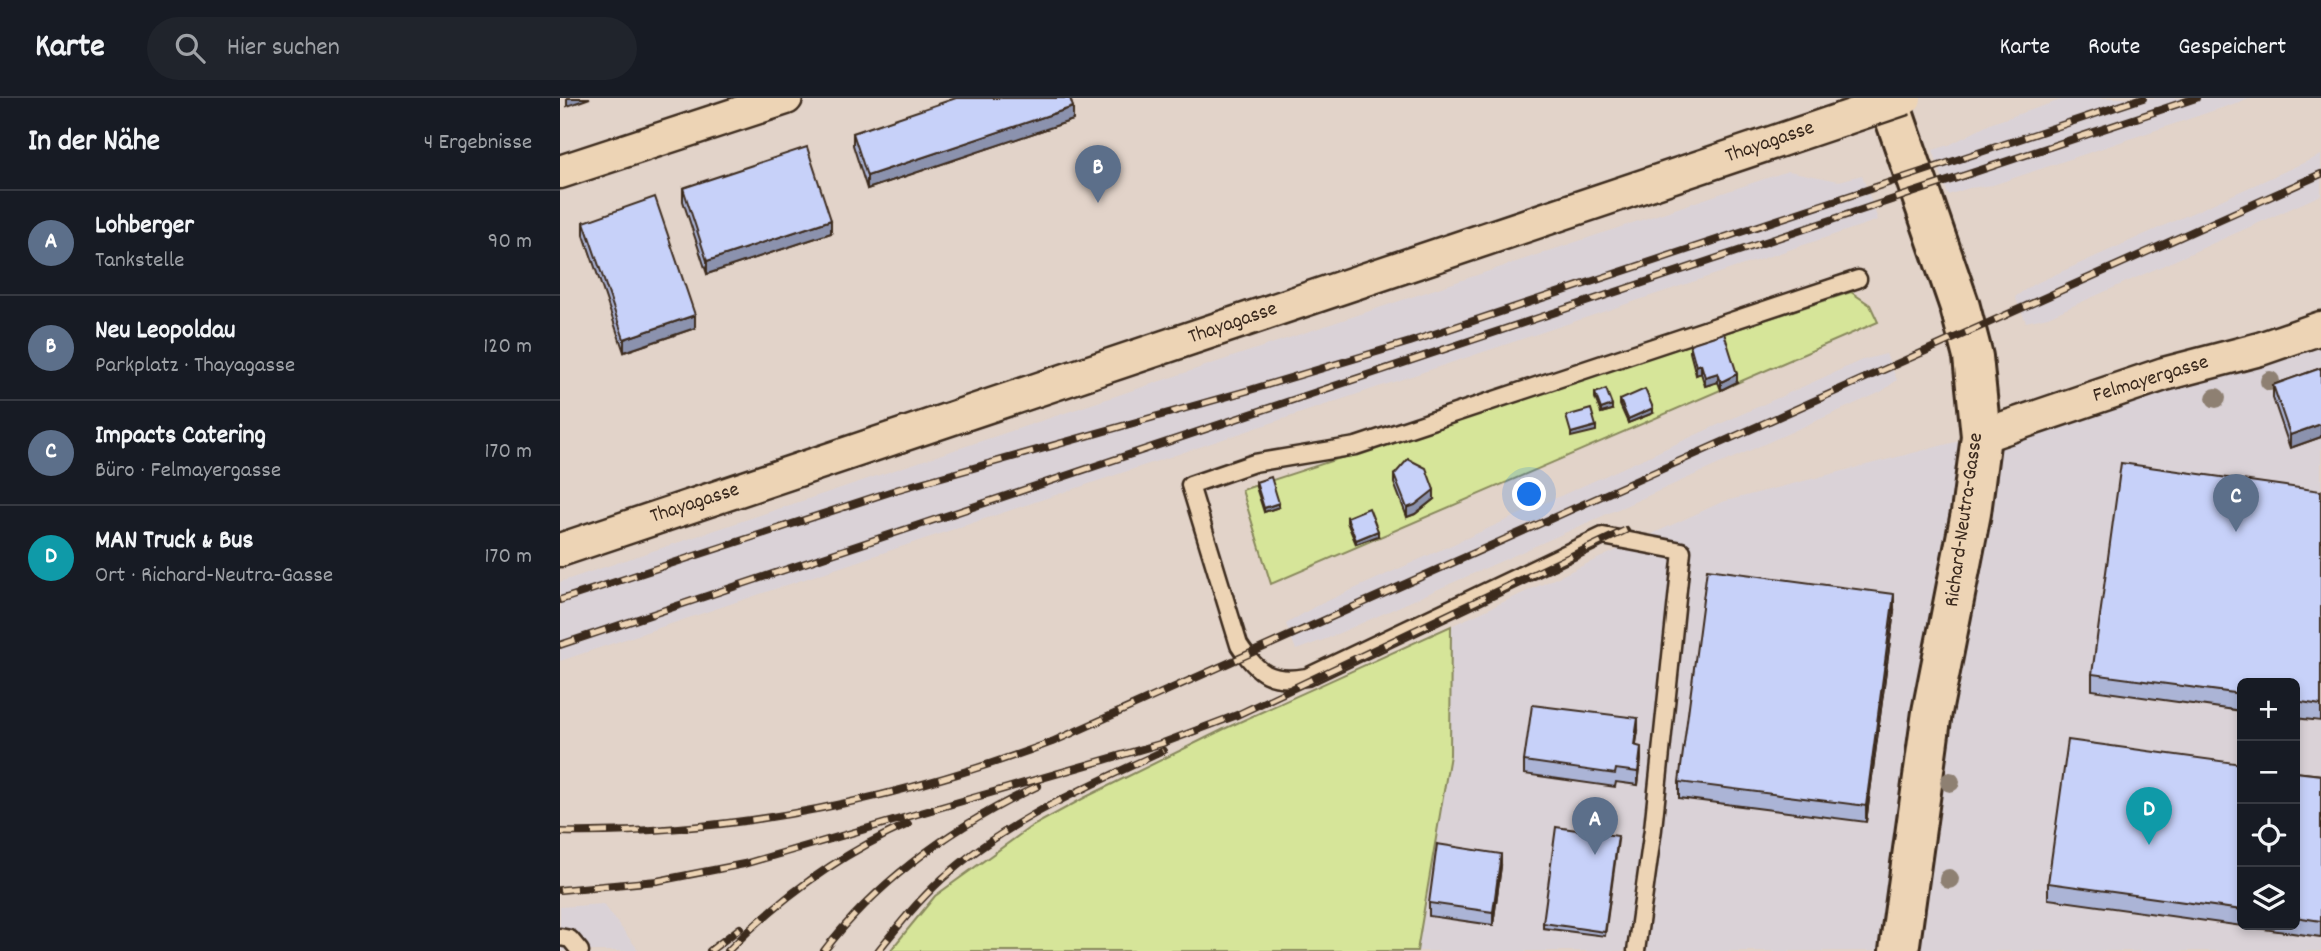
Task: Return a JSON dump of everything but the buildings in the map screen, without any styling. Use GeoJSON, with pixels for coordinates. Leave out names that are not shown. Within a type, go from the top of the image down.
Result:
{"type":"FeatureCollection","features":[{"type":"Feature","properties":{"kind":"street"},"geometry":{"type":"LineString","coordinates":[[560,172],[786,98]]}},
{"type":"Feature","properties":{"kind":"street","name":"Richard-Neutra-Gasse"},"geometry":{"type":"LineString","coordinates":[[1888,98],[1960,307],[1973,357],[1981,436],[1971,513],[1933,712],[1899,951]]}},
{"type":"Feature","properties":{"kind":"street","name":"Thayagasse"},"geometry":{"type":"LineString","coordinates":[[560,550],[1905,98]]}},
{"type":"Feature","properties":{"kind":"street","name":"Felmayergasse"},"geometry":{"type":"LineString","coordinates":[[1981,436],[2164,374],[2260,349],[2321,328]]}},
{"type":"Feature","properties":{"kind":"lane"},"geometry":{"type":"LineString","coordinates":[[1636,951],[1653,829],[1682,551],[1602,536],[1307,677],[1290,680],[1268,675],[1254,667],[1239,645],[1190,485],[1254,463],[1356,446],[1858,279]]}},
{"type":"Feature","properties":{"kind":"lane"},"geometry":{"type":"LineString","coordinates":[[560,937],[570,939],[580,951]]}},
{"type":"Feature","properties":{"kind":"shaded area"},"geometry":{"type":"Polygon","coordinates":[[[2067,98],[2251,98],[1993,185],[1969,188],[1948,195],[1933,150],[1949,145],[1992,123],[2067,98]]]}},
{"type":"Feature","properties":{"kind":"shaded area"},"geometry":{"type":"Polygon","coordinates":[[[2321,155],[2321,195],[2048,317],[2026,322],[2015,297],[2032,285],[2321,155]]]}},
{"type":"Feature","properties":{"kind":"shaded area"},"geometry":{"type":"Polygon","coordinates":[[[1788,171],[1839,181],[1862,175],[1878,220],[560,661],[560,582],[1788,171]]]}},
{"type":"Feature","properties":{"kind":"shaded area"},"geometry":{"type":"Polygon","coordinates":[[[2321,348],[2321,951],[1417,951],[1450,755],[1451,626],[1722,502],[2321,348]]]}},
{"type":"Feature","properties":{"kind":"shaded area"},"geometry":{"type":"Polygon","coordinates":[[[1886,354],[1897,380],[1881,392],[1296,650],[1286,624],[1314,607],[1862,360],[1886,354]]]}},
{"type":"Feature","properties":{"kind":"shaded area"},"geometry":{"type":"Polygon","coordinates":[[[603,904],[639,951],[560,951],[560,907],[603,904]]]}},
{"type":"Feature","properties":{"kind":"green space"},"geometry":{"type":"Polygon","coordinates":[[[1851,292],[1870,305],[1878,322],[1271,584],[1242,490],[1851,292]]]}},
{"type":"Feature","properties":{"kind":"green space"},"geometry":{"type":"Polygon","coordinates":[[[1451,626],[1450,755],[1417,951],[890,951],[935,896],[1029,828],[1224,729],[1451,626]]]}},
{"type":"Feature","properties":{"kind":"railway"},"geometry":{"type":"LineString","coordinates":[[560,600],[899,489],[1410,342],[2143,98]]}},
{"type":"Feature","properties":{"kind":"railway"},"geometry":{"type":"LineString","coordinates":[[560,645],[2196,98]]}},
{"type":"Feature","properties":{"kind":"railway"},"geometry":{"type":"LineString","coordinates":[[560,832],[686,828],[810,810],[932,781],[1052,742],[2321,174]]}},
{"type":"Feature","properties":{"kind":"railway"},"geometry":{"type":"LineString","coordinates":[[560,890],[657,881],[744,864],[1163,743],[1237,715],[1626,530]]}},
{"type":"Feature","properties":{"kind":"railway"},"geometry":{"type":"LineString","coordinates":[[878,951],[933,887],[966,858],[1048,807],[1163,751]]}},
{"type":"Feature","properties":{"kind":"railway"},"geometry":{"type":"LineString","coordinates":[[824,951],[870,900],[921,856],[978,818],[1038,786]]}},
{"type":"Feature","properties":{"kind":"railway"},"geometry":{"type":"LineString","coordinates":[[728,951],[768,913],[812,879],[858,849],[908,824]]}},
{"type":"Feature","properties":{"kind":"railway"},"geometry":{"type":"LineString","coordinates":[[710,951],[740,928]]}},
{"type":"Feature","properties":{"kind":"place","name":"Neu Leopoldau"},"geometry":{"type":"Point","coordinates":[1098,203]}},
{"type":"Feature","properties":{"kind":"place","name":"Impacts Catering"},"geometry":{"type":"Point","coordinates":[2236,532]}},
{"type":"Feature","properties":{"kind":"place","name":"MAN Truck & Bus"},"geometry":{"type":"Point","coordinates":[2149,845]}},
{"type":"Feature","properties":{"kind":"place","name":"Lohberger"},"geometry":{"type":"Point","coordinates":[1595,855]}}]}
